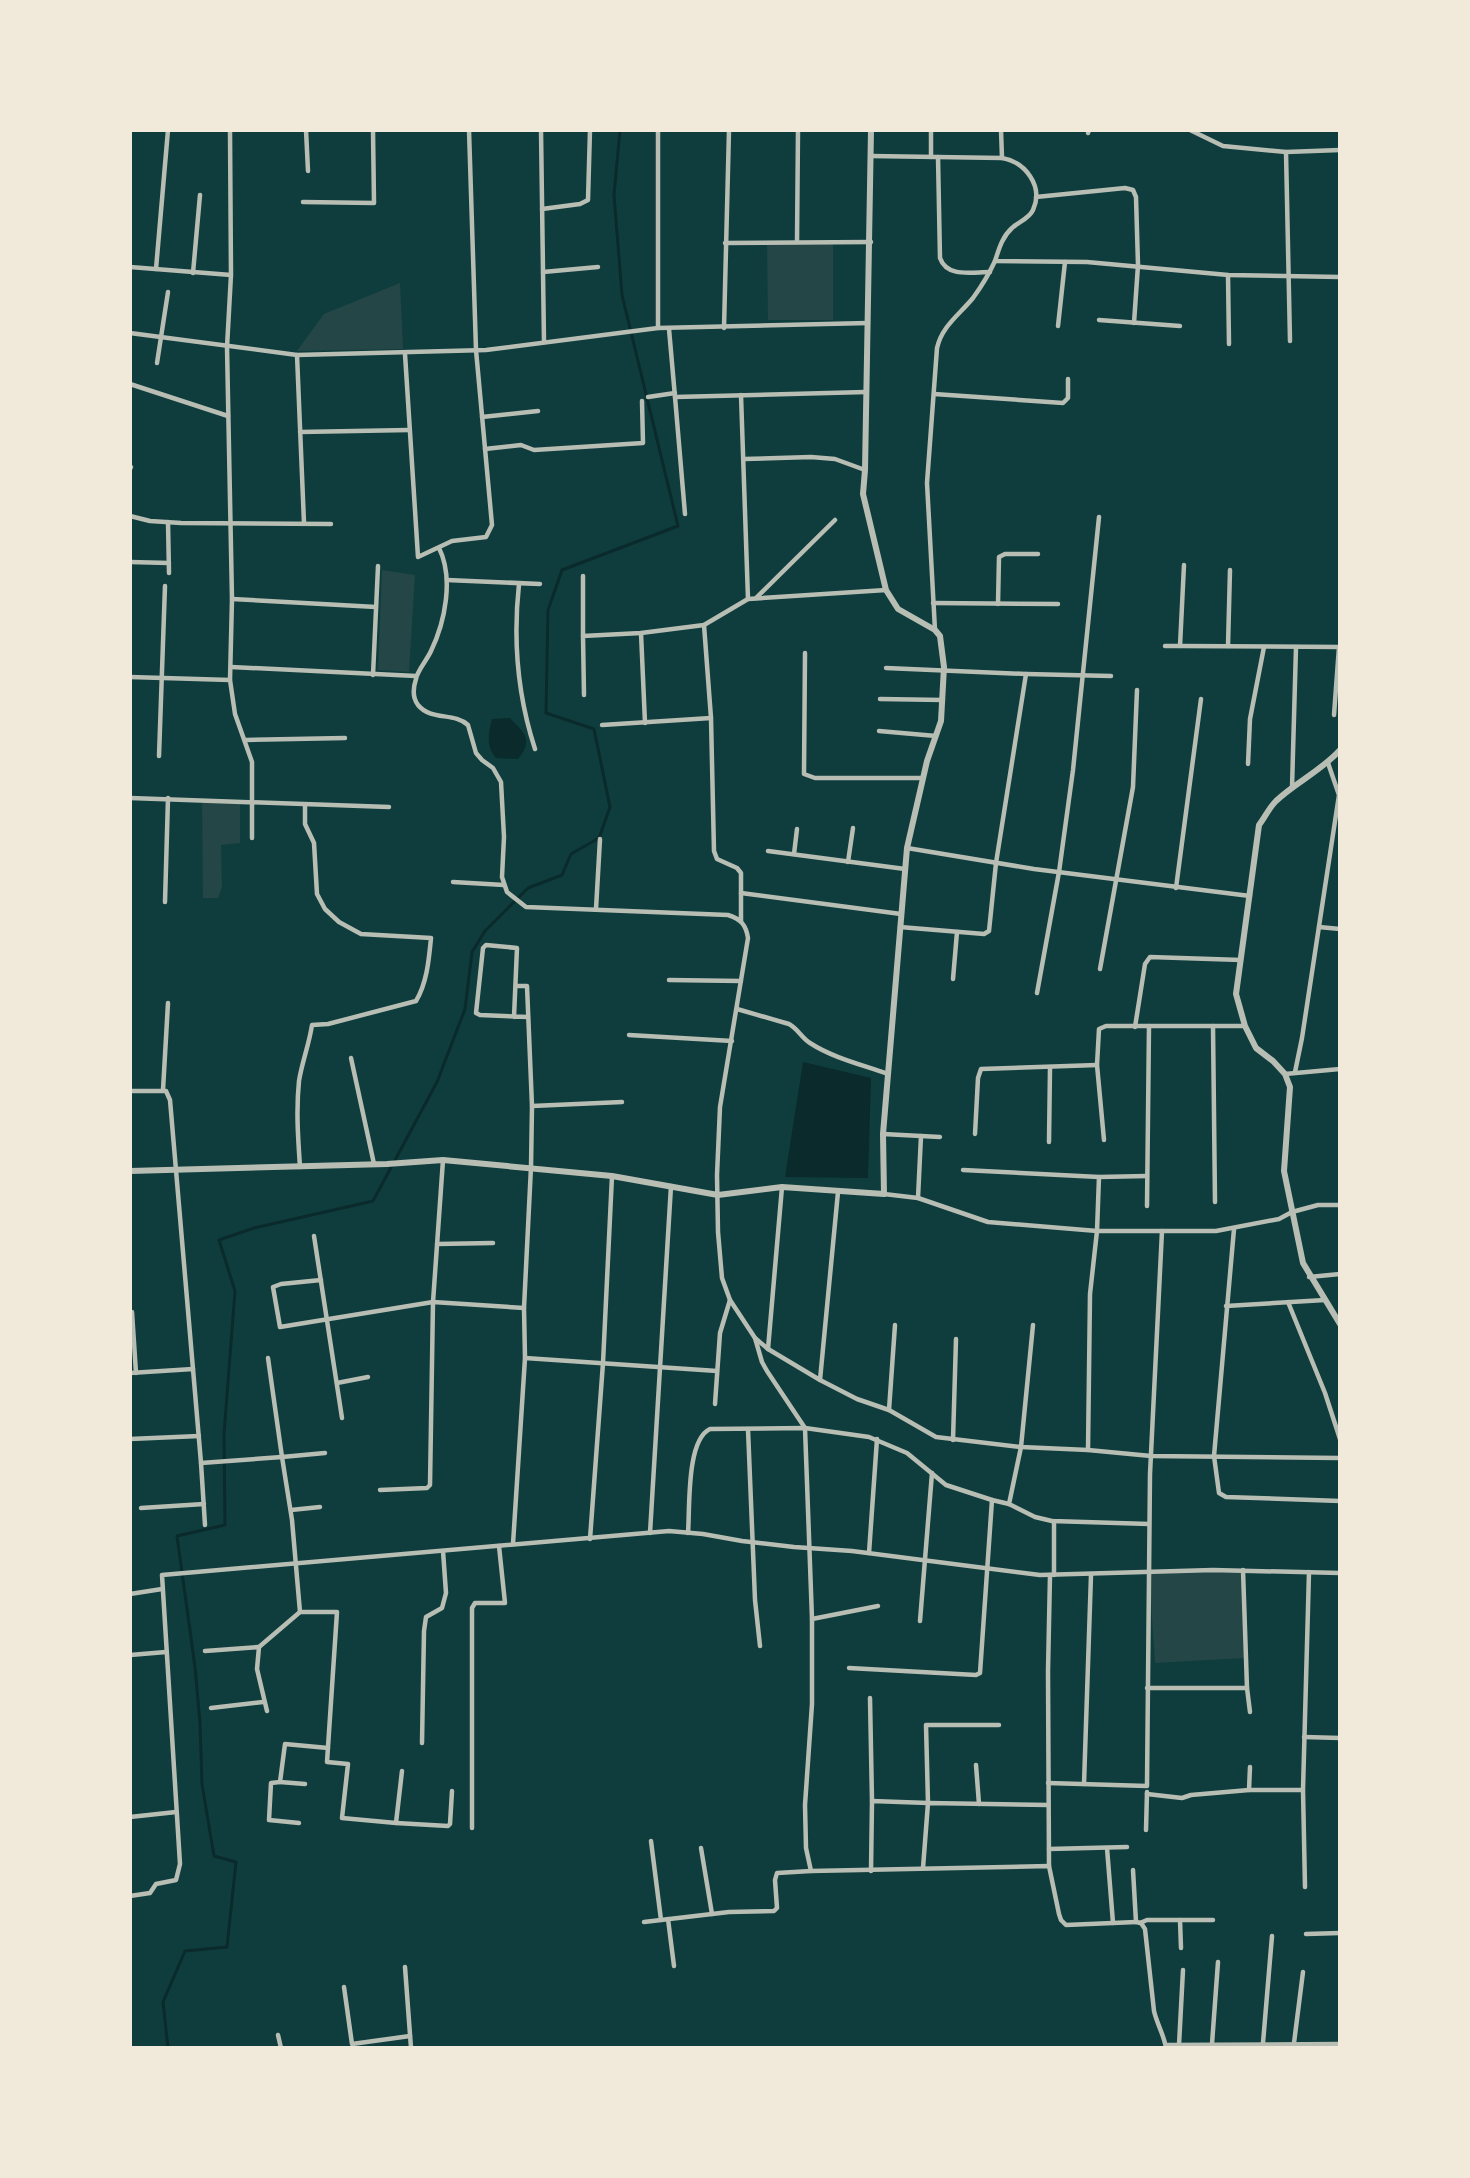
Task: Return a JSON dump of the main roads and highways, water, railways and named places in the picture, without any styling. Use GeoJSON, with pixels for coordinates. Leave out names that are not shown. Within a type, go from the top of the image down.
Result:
{"type":"FeatureCollection","features":[{"type":"Feature","properties":{"kind":"waterway"},"geometry":{"type":"LineString","coordinates":[[168,2048],[163,2002],[185,1951],[227,1947],[236,1862],[214,1856],[202,1784],[195,1667],[177,1536],[225,1525],[224,1434],[235,1291],[219,1240],[254,1228],[373,1201],[437,1082],[465,1009],[472,952],[485,931],[528,888],[562,875],[571,854],[599,838],[610,807],[594,729],[546,713],[548,610],[562,570],[678,526],[622,295],[614,195],[620,130]]}}]}
